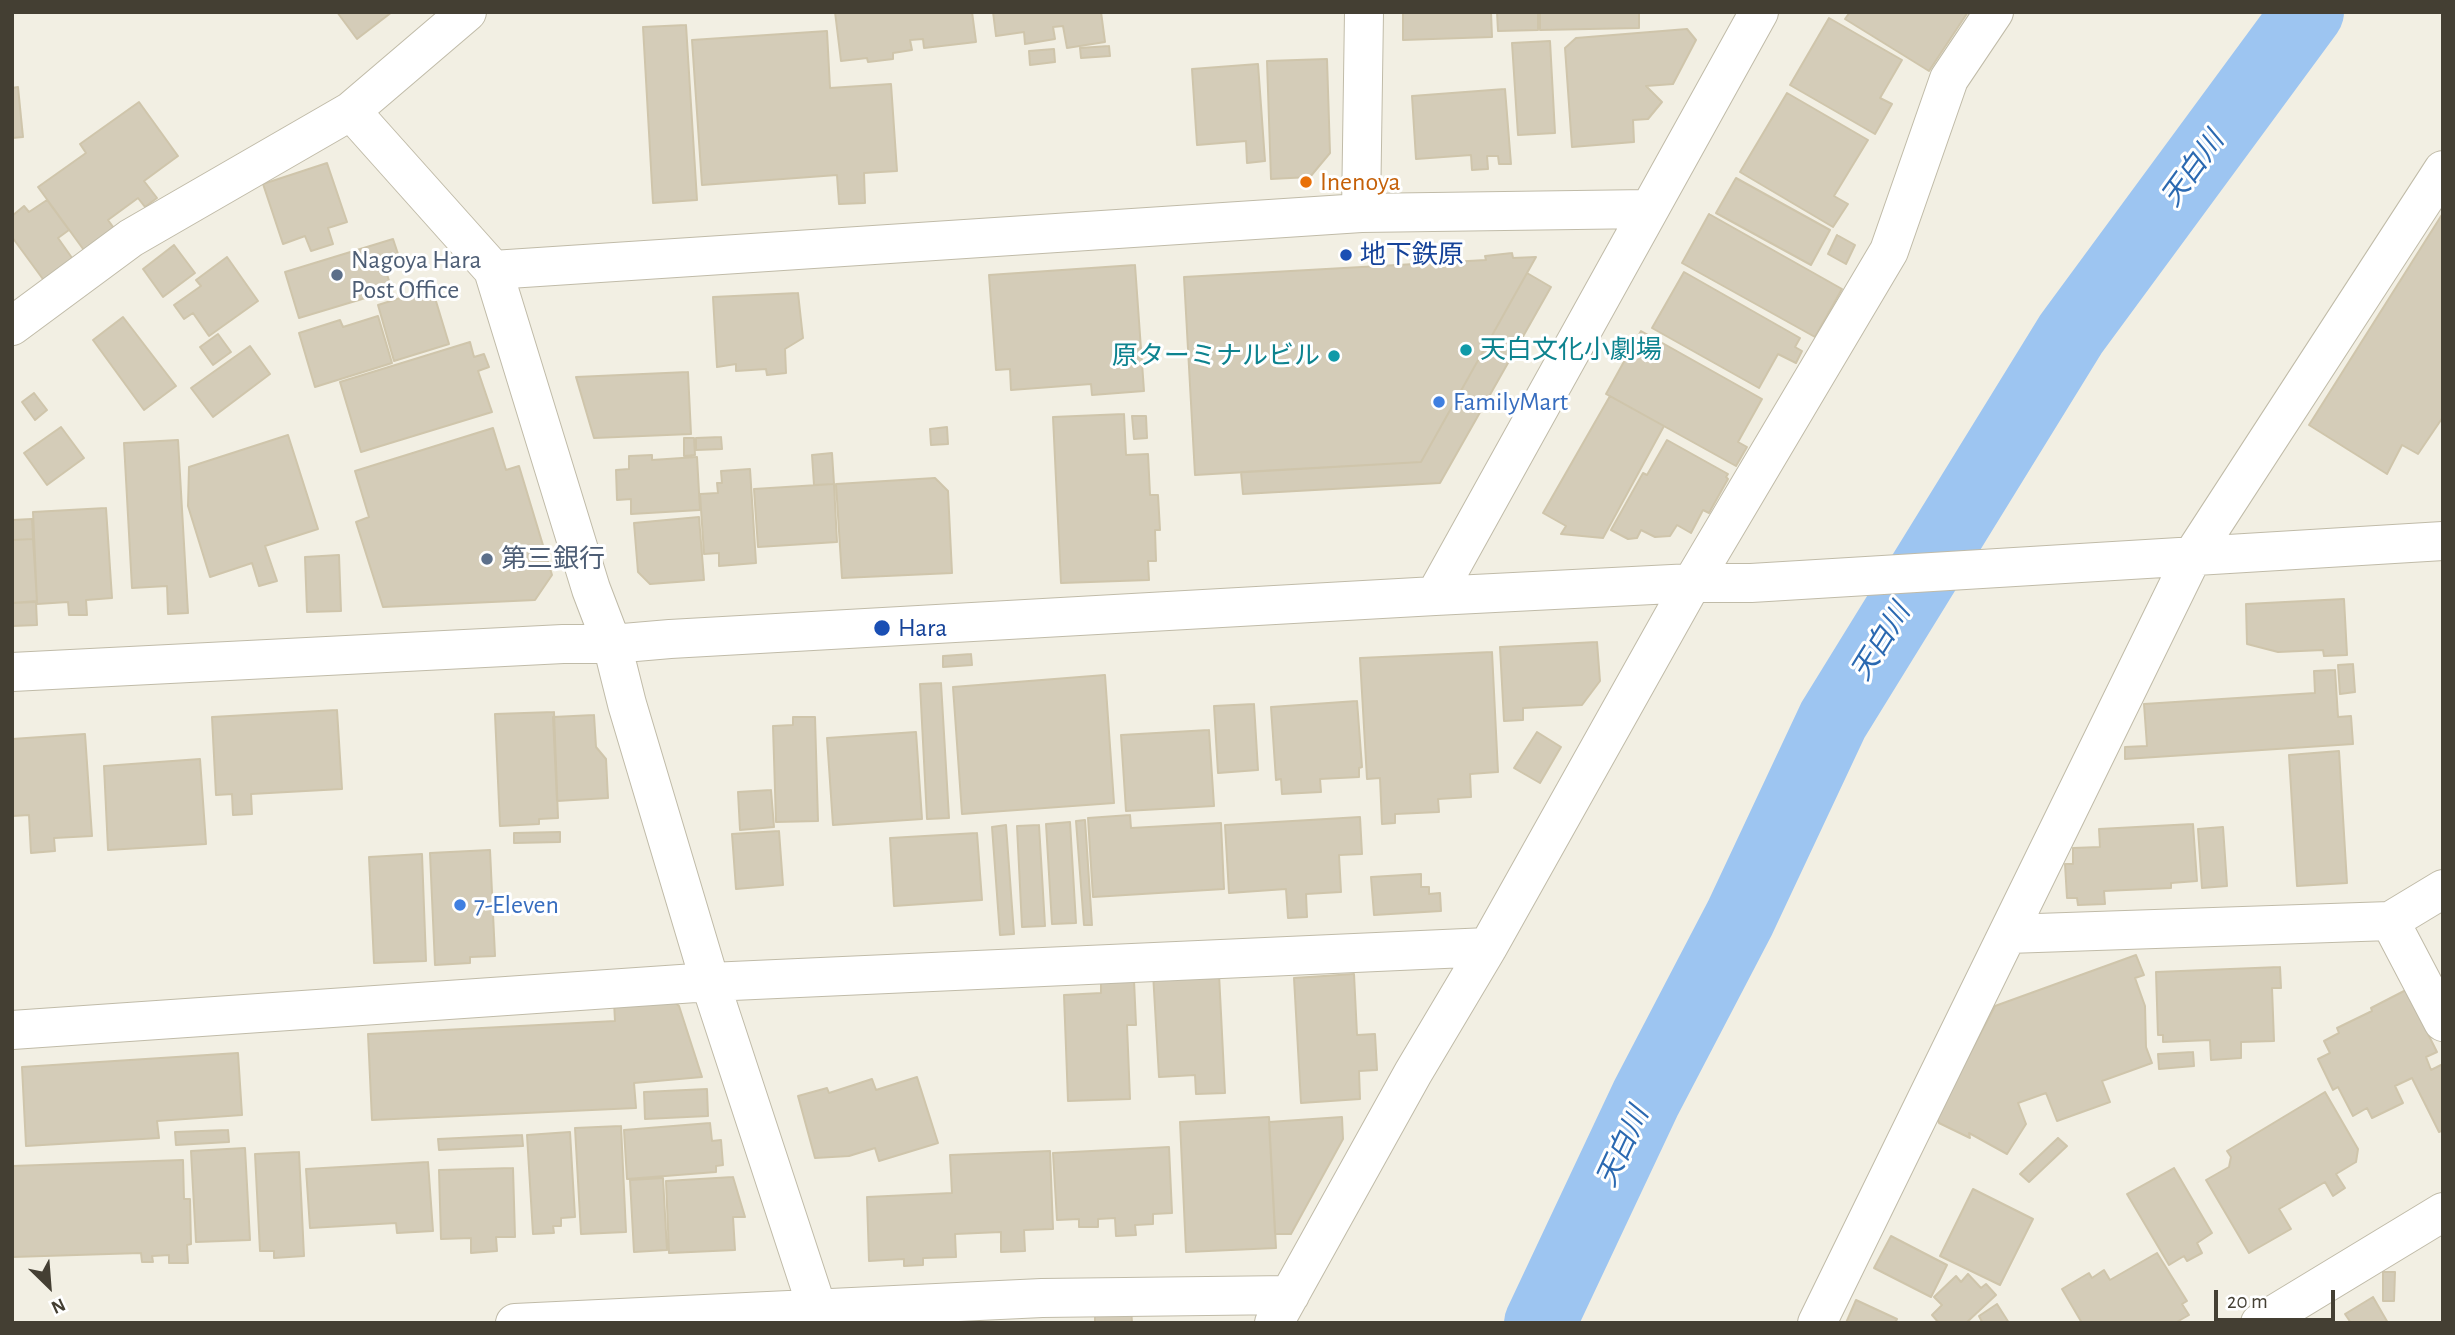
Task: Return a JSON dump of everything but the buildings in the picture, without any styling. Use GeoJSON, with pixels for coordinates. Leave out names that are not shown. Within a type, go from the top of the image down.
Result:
{"type":"FeatureCollection","features":[{"type":"Feature","properties":{"kind":"street"},"geometry":{"type":"LineString","coordinates":[[12,326],[131,238],[351,111],[467,12]]}},
{"type":"Feature","properties":{"kind":"street"},"geometry":{"type":"LineString","coordinates":[[1361,213],[1364,12]]}},
{"type":"Feature","properties":{"kind":"street"},"geometry":{"type":"LineString","coordinates":[[1435,596],[1759,12]]}},
{"type":"Feature","properties":{"kind":"street"},"geometry":{"type":"LineString","coordinates":[[515,1323],[1042,1298],[1282,1309],[1692,583],[1889,251],[1949,79],[1994,12]]}},
{"type":"Feature","properties":{"kind":"street"},"geometry":{"type":"LineString","coordinates":[[351,111],[493,270],[592,589],[612,644],[627,704],[710,982],[817,1308]]}},
{"type":"Feature","properties":{"kind":"street"},"geometry":{"type":"LineString","coordinates":[[1817,1323],[2008,934],[2181,556],[2443,170]]}},
{"type":"Feature","properties":{"kind":"street"},"geometry":{"type":"LineString","coordinates":[[493,270],[1361,213],[1648,209]]}},
{"type":"Feature","properties":{"kind":"street"},"geometry":{"type":"LineString","coordinates":[[12,671],[563,644],[612,644],[1435,596],[1692,583],[1751,583],[2443,541]]}},
{"type":"Feature","properties":{"kind":"street"},"geometry":{"type":"LineString","coordinates":[[2008,934],[2390,922],[2443,889]]}},
{"type":"Feature","properties":{"kind":"street"},"geometry":{"type":"LineString","coordinates":[[2390,922],[2443,1022]]}},
{"type":"Feature","properties":{"kind":"street"},"geometry":{"type":"LineString","coordinates":[[12,1030],[710,982],[1488,947]]}},
{"type":"Feature","properties":{"kind":"street"},"geometry":{"type":"LineString","coordinates":[[2260,1323],[2443,1212]]}},
{"type":"Feature","properties":{"kind":"waterway","name":"天白川"},"geometry":{"type":"LineString","coordinates":[[1540,1323],[1646,1098],[1740,918],[1833,720],[2071,334],[2308,12]]}},
{"type":"Feature","properties":{"kind":"place","name":"Inenoya"},"geometry":{"type":"Point","coordinates":[1306,182]}},
{"type":"Feature","properties":{"kind":"place","name":"地下鉄原"},"geometry":{"type":"Point","coordinates":[1346,255]}},
{"type":"Feature","properties":{"kind":"place","name":"Nagoya Hara Post Office"},"geometry":{"type":"Point","coordinates":[337,275]}},
{"type":"Feature","properties":{"kind":"place","name":"天白文化小劇場"},"geometry":{"type":"Point","coordinates":[1466,350]}},
{"type":"Feature","properties":{"kind":"place","name":"原ターミナルビル"},"geometry":{"type":"Point","coordinates":[1334,356]}},
{"type":"Feature","properties":{"kind":"place","name":"FamilyMart"},"geometry":{"type":"Point","coordinates":[1439,402]}},
{"type":"Feature","properties":{"kind":"place","name":"第三銀行"},"geometry":{"type":"Point","coordinates":[487,559]}},
{"type":"Feature","properties":{"kind":"place","name":"Hara"},"geometry":{"type":"Point","coordinates":[882,628]}},
{"type":"Feature","properties":{"kind":"place","name":"7-Eleven"},"geometry":{"type":"Point","coordinates":[460,905]}}]}
